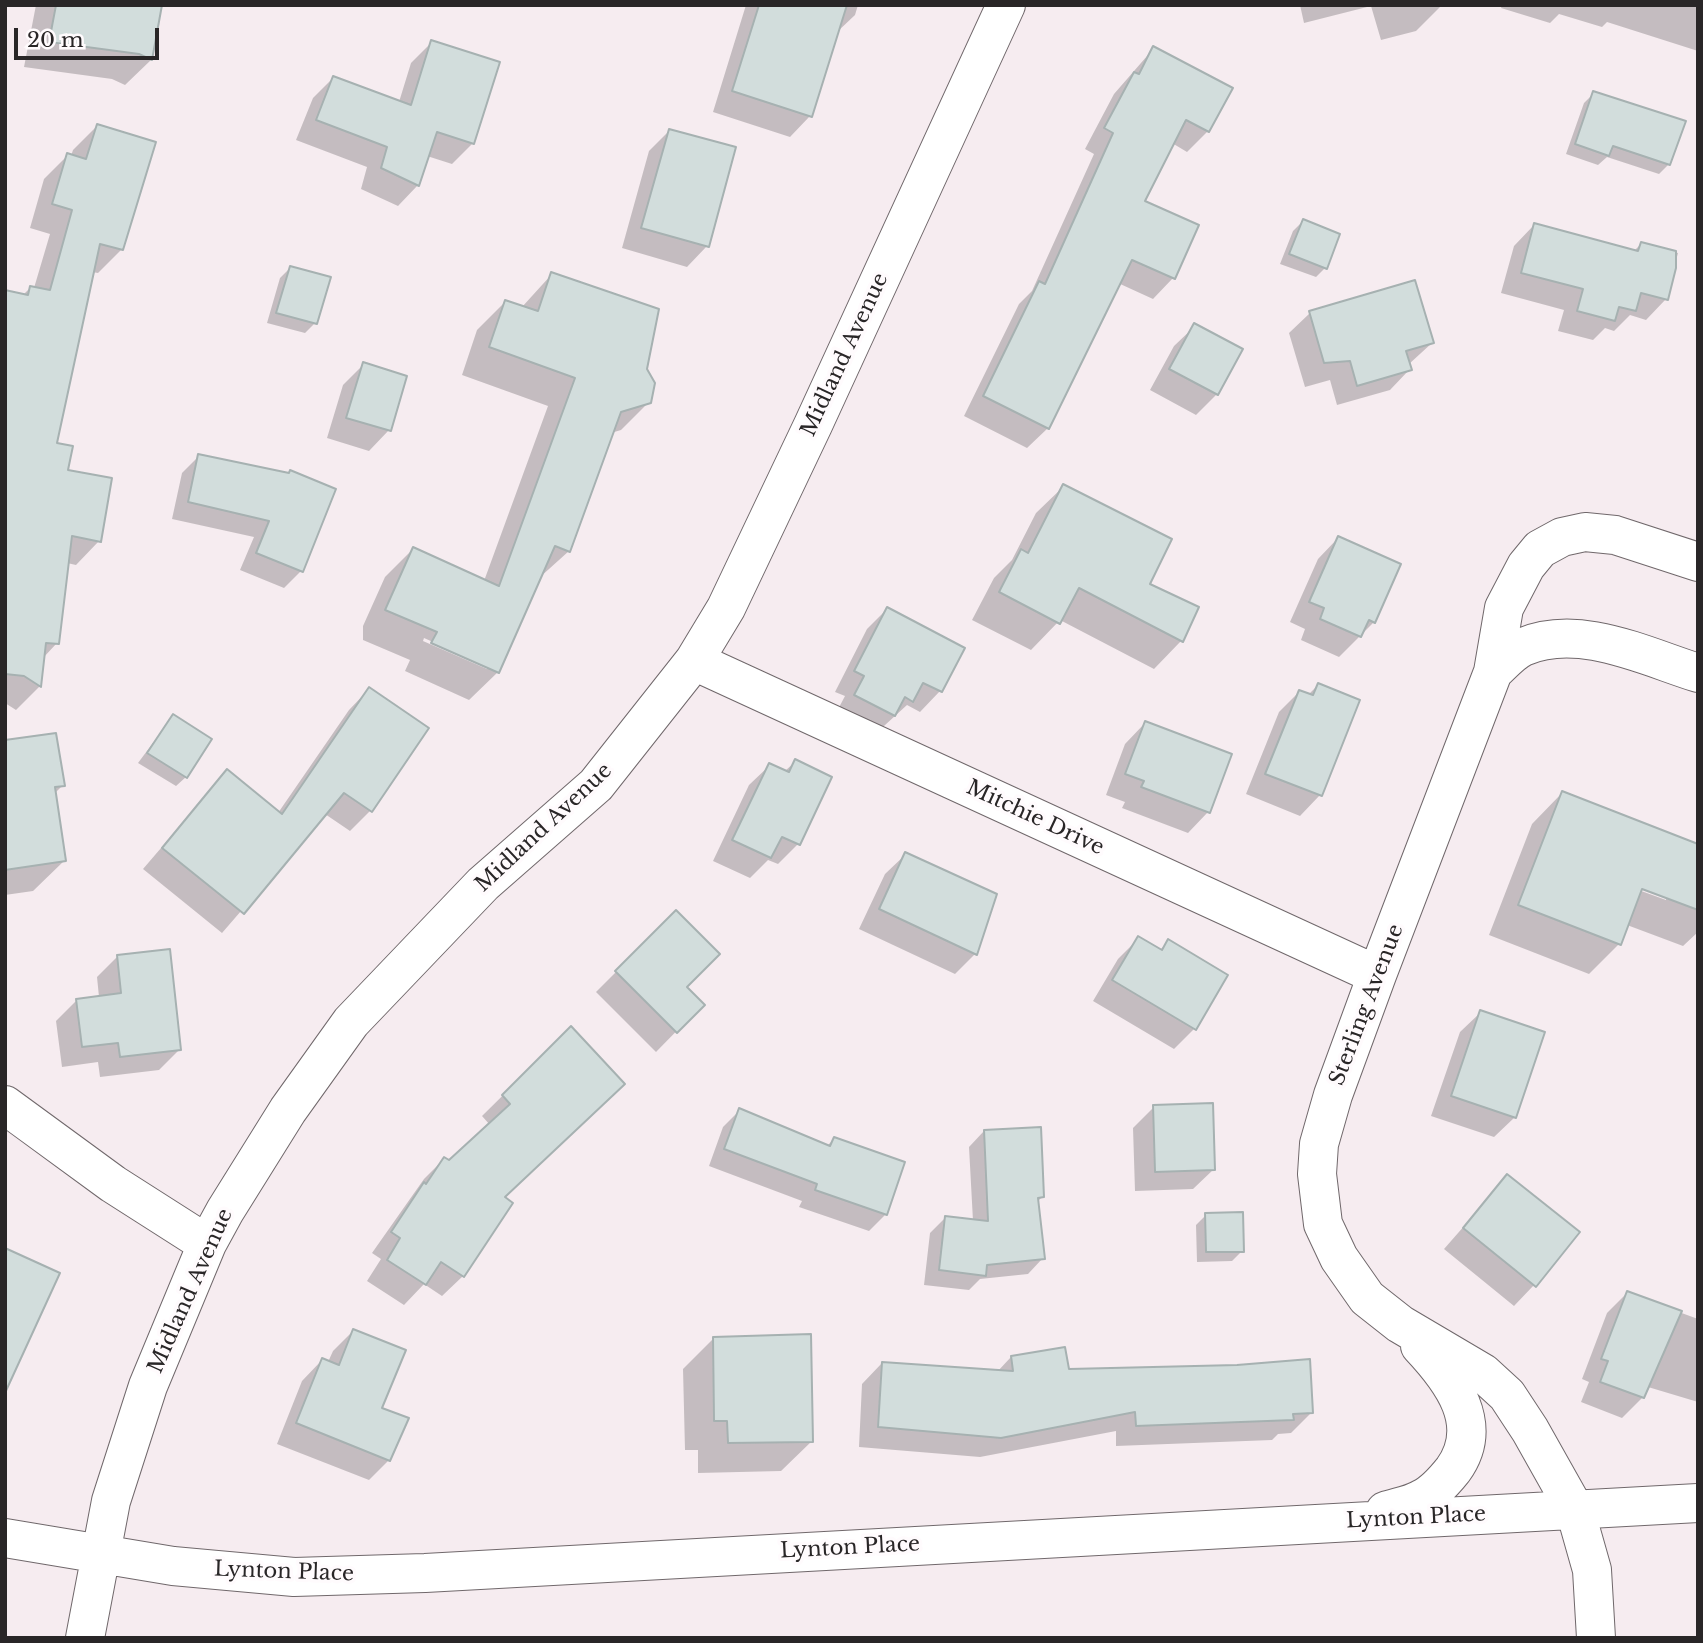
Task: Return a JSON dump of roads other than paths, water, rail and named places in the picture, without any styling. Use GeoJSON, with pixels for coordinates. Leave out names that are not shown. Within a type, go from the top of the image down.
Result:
{"type":"FeatureCollection","features":[{"type":"Feature","properties":{"kind":"street","name":"Midland Avenue"},"geometry":{"type":"LineString","coordinates":[[85,1638],[111,1501],[148,1386],[207,1244],[288,1110],[352,1022],[484,884],[597,785],[694,661],[726,608],[1006,5]]}},
{"type":"Feature","properties":{"kind":"street","name":"Sterling Avenue"},"geometry":{"type":"LineString","coordinates":[[1596,1638],[1592,1570],[1575,1510],[1507,1395],[1483,1373],[1400,1324],[1367,1298],[1339,1258],[1323,1224],[1317,1174],[1319,1144],[1333,1095],[1377,975],[1493,672],[1504,608],[1525,566],[1540,549],[1562,537],[1585,532],[1615,536],[1698,562]]}},
{"type":"Feature","properties":{"kind":"street"},"geometry":{"type":"LineString","coordinates":[[1493,672],[1520,648],[1570,638],[1599,642],[1698,673]]}},
{"type":"Feature","properties":{"kind":"street","name":"Mitchie Drive"},"geometry":{"type":"LineString","coordinates":[[694,661],[1377,975]]}},
{"type":"Feature","properties":{"kind":"street"},"geometry":{"type":"LineString","coordinates":[[5,1105],[113,1184],[207,1244]]}},
{"type":"Feature","properties":{"kind":"street","name":"Sterling Avenue"},"geometry":{"type":"LineString","coordinates":[[1356,1521],[1422,1499],[1445,1481],[1459,1462],[1465,1444],[1468,1424],[1458,1395],[1441,1369],[1400,1324]]}},
{"type":"Feature","properties":{"kind":"street","name":"Lynton Place"},"geometry":{"type":"LineString","coordinates":[[5,1538],[173,1566],[294,1577],[438,1573],[1698,1503]]}}]}
